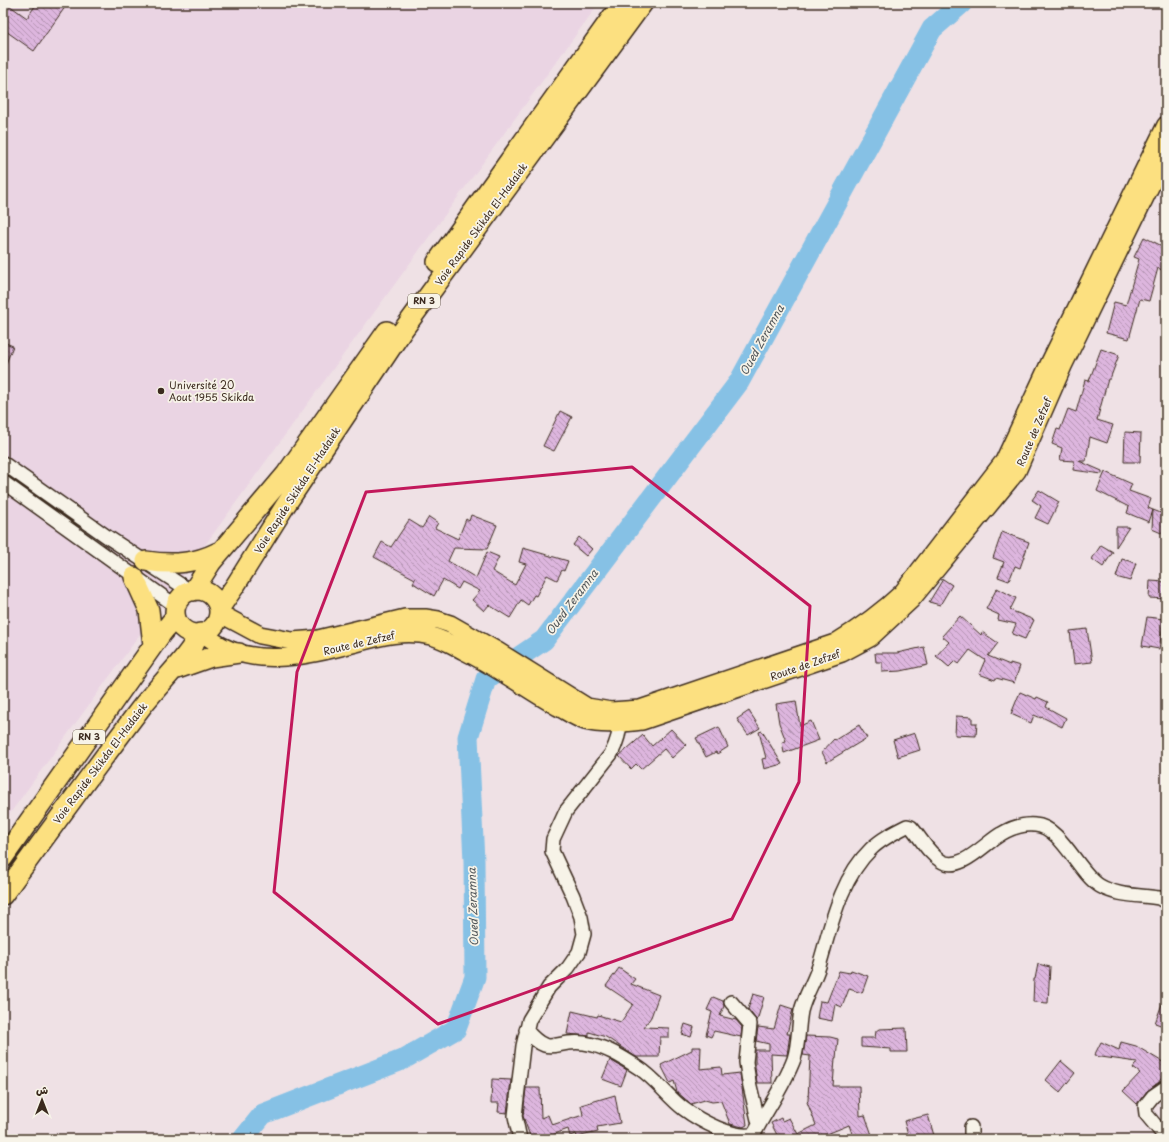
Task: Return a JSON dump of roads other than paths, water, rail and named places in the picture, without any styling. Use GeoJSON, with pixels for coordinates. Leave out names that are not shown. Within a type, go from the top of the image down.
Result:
{"type":"FeatureCollection","features":[{"type":"Feature","properties":{"kind":"highway","name":"Voie Rapide Skikda El-Hadaiek"},"geometry":{"type":"LineString","coordinates":[[3,858],[176,612],[180,598],[192,591],[202,575],[286,474],[622,3]]}},
{"type":"Feature","properties":{"kind":"highway","name":"Voie Rapide Skikda El-Hadaiek"},"geometry":{"type":"LineString","coordinates":[[3,895],[113,744],[171,671],[194,646],[202,633],[212,627],[219,611],[285,506],[403,330],[643,3]]}},
{"type":"Feature","properties":{"kind":"highway"},"geometry":{"type":"LineString","coordinates":[[146,561],[168,564],[184,563],[200,560],[223,550]]}},
{"type":"Feature","properties":{"kind":"highway"},"geometry":{"type":"LineString","coordinates":[[134,577],[149,610],[153,645]]}},
{"type":"Feature","properties":{"kind":"highway"},"geometry":{"type":"LineString","coordinates":[[192,591],[207,593],[215,600],[219,611]]}},
{"type":"Feature","properties":{"kind":"highway"},"geometry":{"type":"LineString","coordinates":[[176,612],[181,627],[190,633],[202,633]]}},
{"type":"Feature","properties":{"kind":"highway"},"geometry":{"type":"LineString","coordinates":[[171,671],[197,661],[239,653]]}},
{"type":"Feature","properties":{"kind":"main road","name":"Route de Zefzef"},"geometry":{"type":"LineString","coordinates":[[620,717],[835,642],[862,626],[902,592],[1004,461],[1050,362],[1166,125]]}},
{"type":"Feature","properties":{"kind":"main road","name":"Route de Zefzef"},"geometry":{"type":"LineString","coordinates":[[219,611],[260,635],[292,641],[318,639],[405,618],[425,618],[450,624],[494,658],[536,686],[587,707],[620,717],[642,721],[842,653],[870,638],[911,600],[1017,471],[1063,366],[1166,154]]}},
{"type":"Feature","properties":{"kind":"main road","name":"Route de Zefzef"},"geometry":{"type":"LineString","coordinates":[[202,633],[213,641],[239,653],[267,658],[289,657],[314,653],[399,633],[418,633],[440,638],[494,658]]}},
{"type":"Feature","properties":{"kind":"street"},"geometry":{"type":"LineString","coordinates":[[3,463],[122,546],[192,591]]}},
{"type":"Feature","properties":{"kind":"street"},"geometry":{"type":"LineString","coordinates":[[3,482],[111,559],[176,612]]}},
{"type":"Feature","properties":{"kind":"street"},"geometry":{"type":"LineString","coordinates":[[111,559],[122,546]]}},
{"type":"Feature","properties":{"kind":"street"},"geometry":{"type":"LineString","coordinates":[[520,1139],[514,1116],[519,1073],[529,1020],[539,1000],[549,987],[568,968],[579,952],[584,934],[581,917],[573,896],[552,851],[553,839],[566,811],[611,754],[616,744],[620,717]]}},
{"type":"Feature","properties":{"kind":"street"},"geometry":{"type":"LineString","coordinates":[[526,1030],[538,1043],[545,1047],[570,1043],[584,1043],[607,1049],[647,1073],[684,1110],[734,1135],[746,1136],[754,1134],[786,1079],[794,1057],[801,1012],[818,968],[837,906],[851,875],[871,849],[891,834],[907,826],[911,827],[930,851],[940,860],[949,865],[958,863],[978,851],[1000,834],[1015,827],[1036,824],[1046,827],[1056,836],[1098,885],[1112,892],[1159,898],[1166,902]]}},
{"type":"Feature","properties":{"kind":"street"},"geometry":{"type":"LineString","coordinates":[[731,1002],[750,1024],[747,1067],[759,1124]]}},
{"type":"Feature","properties":{"kind":"street"},"geometry":{"type":"LineString","coordinates":[[1166,1087],[1154,1096],[1145,1106],[1146,1114],[1166,1138]]}},
{"type":"Feature","properties":{"kind":"waterway","name":"Oued Zeramna"},"geometry":{"type":"LineString","coordinates":[[243,1139],[263,1114],[402,1060],[456,1029],[475,977],[474,861],[468,737],[486,679],[544,640],[739,382],[932,29],[962,3]]}},
{"type":"Feature","properties":{"kind":"place","name":"Université 20 Aout 1955 Skikda"},"geometry":{"type":"Point","coordinates":[161,391]}}]}
